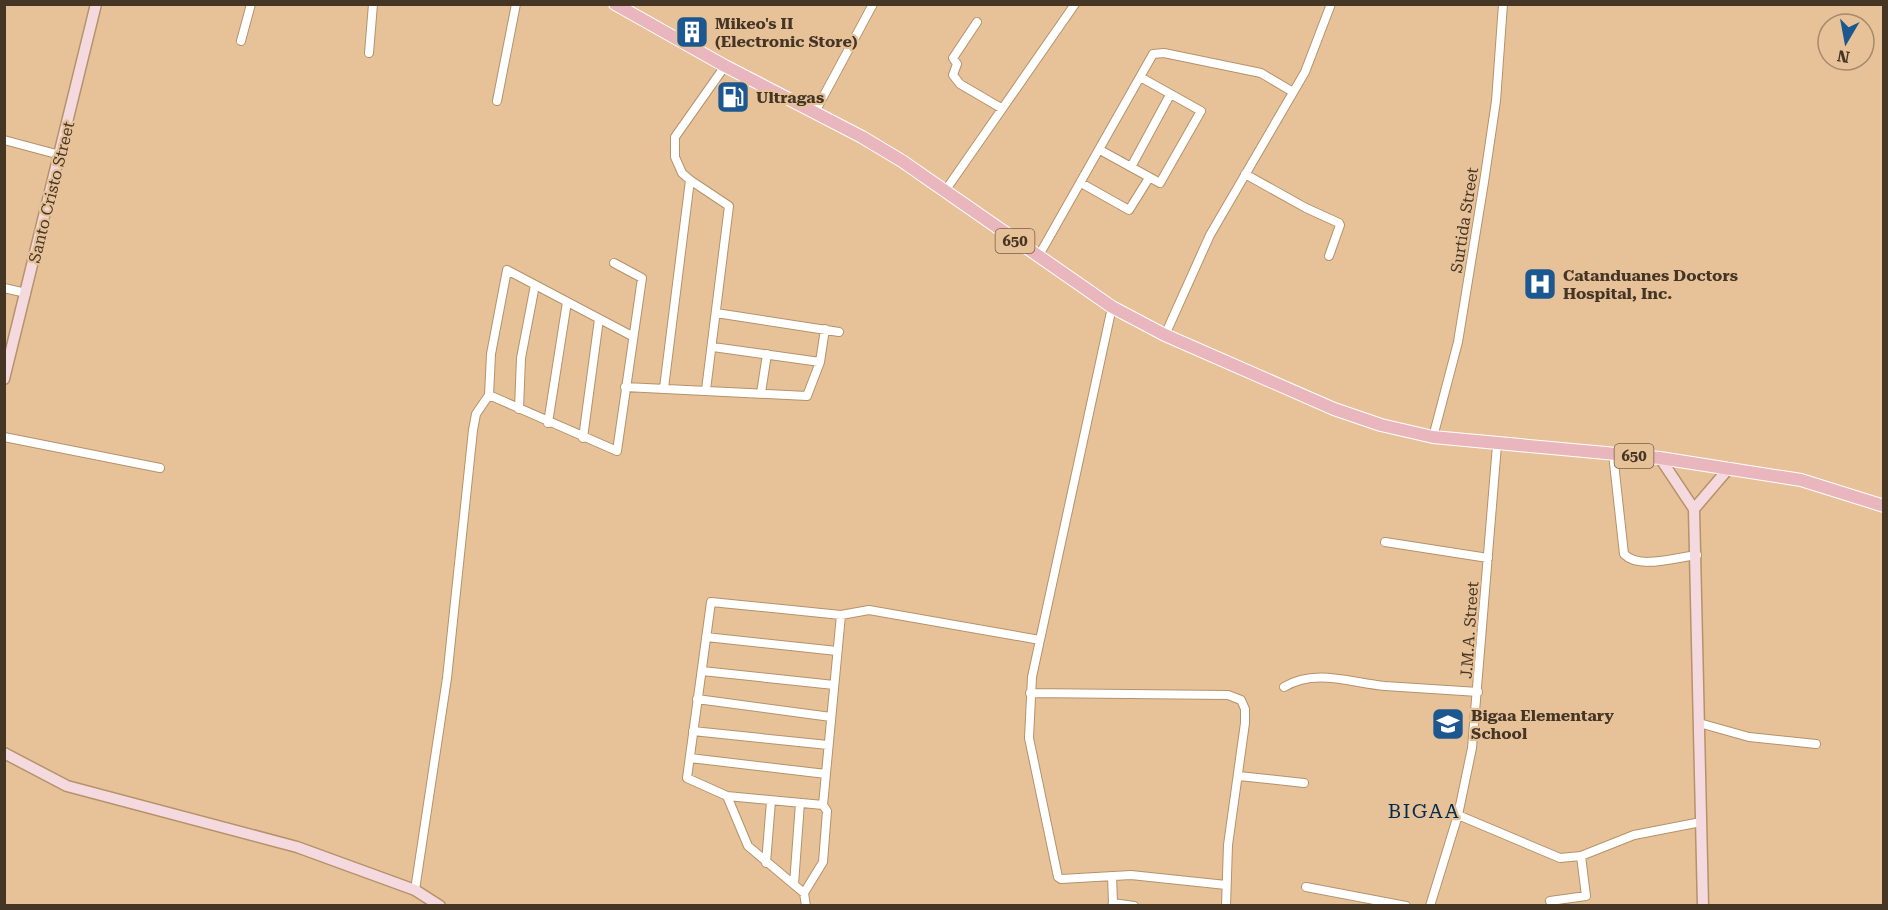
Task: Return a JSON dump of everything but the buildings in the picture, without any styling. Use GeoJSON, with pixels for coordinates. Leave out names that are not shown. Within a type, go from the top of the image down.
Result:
{"type":"FeatureCollection","features":[{"type":"Feature","properties":{"kind":"main road","name":"650"},"geometry":{"type":"LineString","coordinates":[[615,4],[725,66],[862,136],[1112,307],[1165,335],[1350,416],[1433,437],[1497,445],[1660,458],[1801,480],[1884,506]]}},
{"type":"Feature","properties":{"kind":"street","name":"Santo Cristo Street"},"geometry":{"type":"LineString","coordinates":[[4,379],[96,4]]}},
{"type":"Feature","properties":{"kind":"street"},"geometry":{"type":"LineString","coordinates":[[241,41],[251,4]]}},
{"type":"Feature","properties":{"kind":"street"},"geometry":{"type":"LineString","coordinates":[[369,53],[373,4]]}},
{"type":"Feature","properties":{"kind":"street"},"geometry":{"type":"LineString","coordinates":[[497,101],[516,4]]}},
{"type":"Feature","properties":{"kind":"street"},"geometry":{"type":"LineString","coordinates":[[815,112],[873,4]]}},
{"type":"Feature","properties":{"kind":"street"},"geometry":{"type":"LineString","coordinates":[[945,191],[1075,4]]}},
{"type":"Feature","properties":{"kind":"street"},"geometry":{"type":"LineString","coordinates":[[1165,335],[1210,235],[1309,63],[1331,4]]}},
{"type":"Feature","properties":{"kind":"street","name":"Surtida Street"},"geometry":{"type":"LineString","coordinates":[[1433,437],[1454,363],[1484,182],[1497,101],[1503,4]]}},
{"type":"Feature","properties":{"kind":"street"},"geometry":{"type":"LineString","coordinates":[[977,22],[954,58],[957,64],[953,75],[960,84],[1001,108]]}},
{"type":"Feature","properties":{"kind":"street"},"geometry":{"type":"LineString","coordinates":[[1038,257],[1142,78],[1153,54],[1164,53],[1261,73],[1293,92]]}},
{"type":"Feature","properties":{"kind":"street"},"geometry":{"type":"LineString","coordinates":[[706,390],[729,206],[682,173],[675,157],[675,137],[725,66]]}},
{"type":"Feature","properties":{"kind":"street"},"geometry":{"type":"LineString","coordinates":[[1100,150],[1160,183],[1201,111],[1142,78]]}},
{"type":"Feature","properties":{"kind":"street"},"geometry":{"type":"LineString","coordinates":[[1131,167],[1170,95]]}},
{"type":"Feature","properties":{"kind":"street"},"geometry":{"type":"LineString","coordinates":[[4,140],[60,155]]}},
{"type":"Feature","properties":{"kind":"street"},"geometry":{"type":"LineString","coordinates":[[1245,174],[1306,208],[1339,223],[1329,256]]}},
{"type":"Feature","properties":{"kind":"street"},"geometry":{"type":"LineString","coordinates":[[1081,183],[1129,210],[1149,178]]}},
{"type":"Feature","properties":{"kind":"street"},"geometry":{"type":"LineString","coordinates":[[664,388],[690,180]]}},
{"type":"Feature","properties":{"kind":"street"},"geometry":{"type":"LineString","coordinates":[[489,394],[548,423],[617,451],[642,278],[614,263]]}},
{"type":"Feature","properties":{"kind":"street"},"geometry":{"type":"LineString","coordinates":[[415,890],[447,678],[473,430],[476,414],[489,394],[491,354],[507,270],[632,336]]}},
{"type":"Feature","properties":{"kind":"street"},"geometry":{"type":"LineString","coordinates":[[519,409],[521,358],[536,285]]}},
{"type":"Feature","properties":{"kind":"street"},"geometry":{"type":"LineString","coordinates":[[4,288],[26,293]]}},
{"type":"Feature","properties":{"kind":"street"},"geometry":{"type":"LineString","coordinates":[[548,423],[567,302]]}},
{"type":"Feature","properties":{"kind":"street"},"geometry":{"type":"LineString","coordinates":[[1112,307],[1040,640],[1030,693],[1029,738],[1058,877],[1065,880],[1131,875],[1226,885]]}},
{"type":"Feature","properties":{"kind":"street"},"geometry":{"type":"LineString","coordinates":[[716,314],[839,332]]}},
{"type":"Feature","properties":{"kind":"street"},"geometry":{"type":"LineString","coordinates":[[583,438],[599,319]]}},
{"type":"Feature","properties":{"kind":"street"},"geometry":{"type":"LineString","coordinates":[[625,387],[807,396],[820,362],[825,329]]}},
{"type":"Feature","properties":{"kind":"street"},"geometry":{"type":"LineString","coordinates":[[712,347],[820,362]]}},
{"type":"Feature","properties":{"kind":"street"},"geometry":{"type":"LineString","coordinates":[[761,393],[767,354]]}},
{"type":"Feature","properties":{"kind":"street"},"geometry":{"type":"LineString","coordinates":[[4,437],[159,468]]}},
{"type":"Feature","properties":{"kind":"street","name":"J.M.A. Street"},"geometry":{"type":"LineString","coordinates":[[1430,906],[1458,815],[1472,748],[1497,445]]}},
{"type":"Feature","properties":{"kind":"street"},"geometry":{"type":"LineString","coordinates":[[1613,454],[1624,554],[1628,558],[1643,562],[1696,555]]}},
{"type":"Feature","properties":{"kind":"street"},"geometry":{"type":"LineString","coordinates":[[1660,458],[1694,509],[1703,906]]}},
{"type":"Feature","properties":{"kind":"street"},"geometry":{"type":"LineString","coordinates":[[1694,509],[1729,468]]}},
{"type":"Feature","properties":{"kind":"street"},"geometry":{"type":"LineString","coordinates":[[1385,542],[1488,558]]}},
{"type":"Feature","properties":{"kind":"street"},"geometry":{"type":"LineString","coordinates":[[823,804],[727,796],[687,778],[711,602],[841,615],[869,610],[1040,640]]}},
{"type":"Feature","properties":{"kind":"street"},"geometry":{"type":"LineString","coordinates":[[804,893],[823,862],[827,811],[823,804],[841,615]]}},
{"type":"Feature","properties":{"kind":"street"},"geometry":{"type":"LineString","coordinates":[[706,637],[837,651]]}},
{"type":"Feature","properties":{"kind":"street"},"geometry":{"type":"LineString","coordinates":[[702,670],[834,685]]}},
{"type":"Feature","properties":{"kind":"street"},"geometry":{"type":"LineString","coordinates":[[1284,687],[1305,680],[1328,677],[1379,685],[1478,692]]}},
{"type":"Feature","properties":{"kind":"street"},"geometry":{"type":"LineString","coordinates":[[1030,693],[1228,695],[1241,700],[1245,709],[1245,723],[1228,845],[1226,906]]}},
{"type":"Feature","properties":{"kind":"street"},"geometry":{"type":"LineString","coordinates":[[698,699],[831,717]]}},
{"type":"Feature","properties":{"kind":"street"},"geometry":{"type":"LineString","coordinates":[[1699,723],[1749,737],[1816,744]]}},
{"type":"Feature","properties":{"kind":"street"},"geometry":{"type":"LineString","coordinates":[[693,731],[828,745]]}},
{"type":"Feature","properties":{"kind":"street"},"geometry":{"type":"LineString","coordinates":[[4,753],[67,786],[297,847],[415,890],[440,906]]}},
{"type":"Feature","properties":{"kind":"street"},"geometry":{"type":"LineString","coordinates":[[690,758],[826,774]]}},
{"type":"Feature","properties":{"kind":"street"},"geometry":{"type":"LineString","coordinates":[[1239,776],[1304,783]]}},
{"type":"Feature","properties":{"kind":"street"},"geometry":{"type":"LineString","coordinates":[[727,796],[748,846],[804,893],[806,906]]}},
{"type":"Feature","properties":{"kind":"street"},"geometry":{"type":"LineString","coordinates":[[766,863],[771,801]]}},
{"type":"Feature","properties":{"kind":"street"},"geometry":{"type":"LineString","coordinates":[[794,884],[800,803]]}},
{"type":"Feature","properties":{"kind":"street"},"geometry":{"type":"LineString","coordinates":[[1458,815],[1560,858],[1581,856],[1634,835],[1701,822]]}},
{"type":"Feature","properties":{"kind":"street"},"geometry":{"type":"LineString","coordinates":[[1550,901],[1586,896],[1581,856]]}},
{"type":"Feature","properties":{"kind":"street"},"geometry":{"type":"LineString","coordinates":[[1112,876],[1113,904],[1134,906]]}},
{"type":"Feature","properties":{"kind":"street"},"geometry":{"type":"LineString","coordinates":[[1306,887],[1406,906]]}},
{"type":"Feature","properties":{"kind":"place","name":"Mikeo's II (Electronic Store)"},"geometry":{"type":"Point","coordinates":[692,32]}},
{"type":"Feature","properties":{"kind":"place","name":"Ultragas"},"geometry":{"type":"Point","coordinates":[733,97]}},
{"type":"Feature","properties":{"kind":"place","name":"Catanduanes Doctors Hospital, Inc."},"geometry":{"type":"Point","coordinates":[1540,284]}},
{"type":"Feature","properties":{"kind":"place","name":"Bigaa Elementary School"},"geometry":{"type":"Point","coordinates":[1448,724]}},
{"type":"Feature","properties":{"kind":"district","name":"BIGAA"},"geometry":{"type":"Point","coordinates":[1424,811]}}]}
